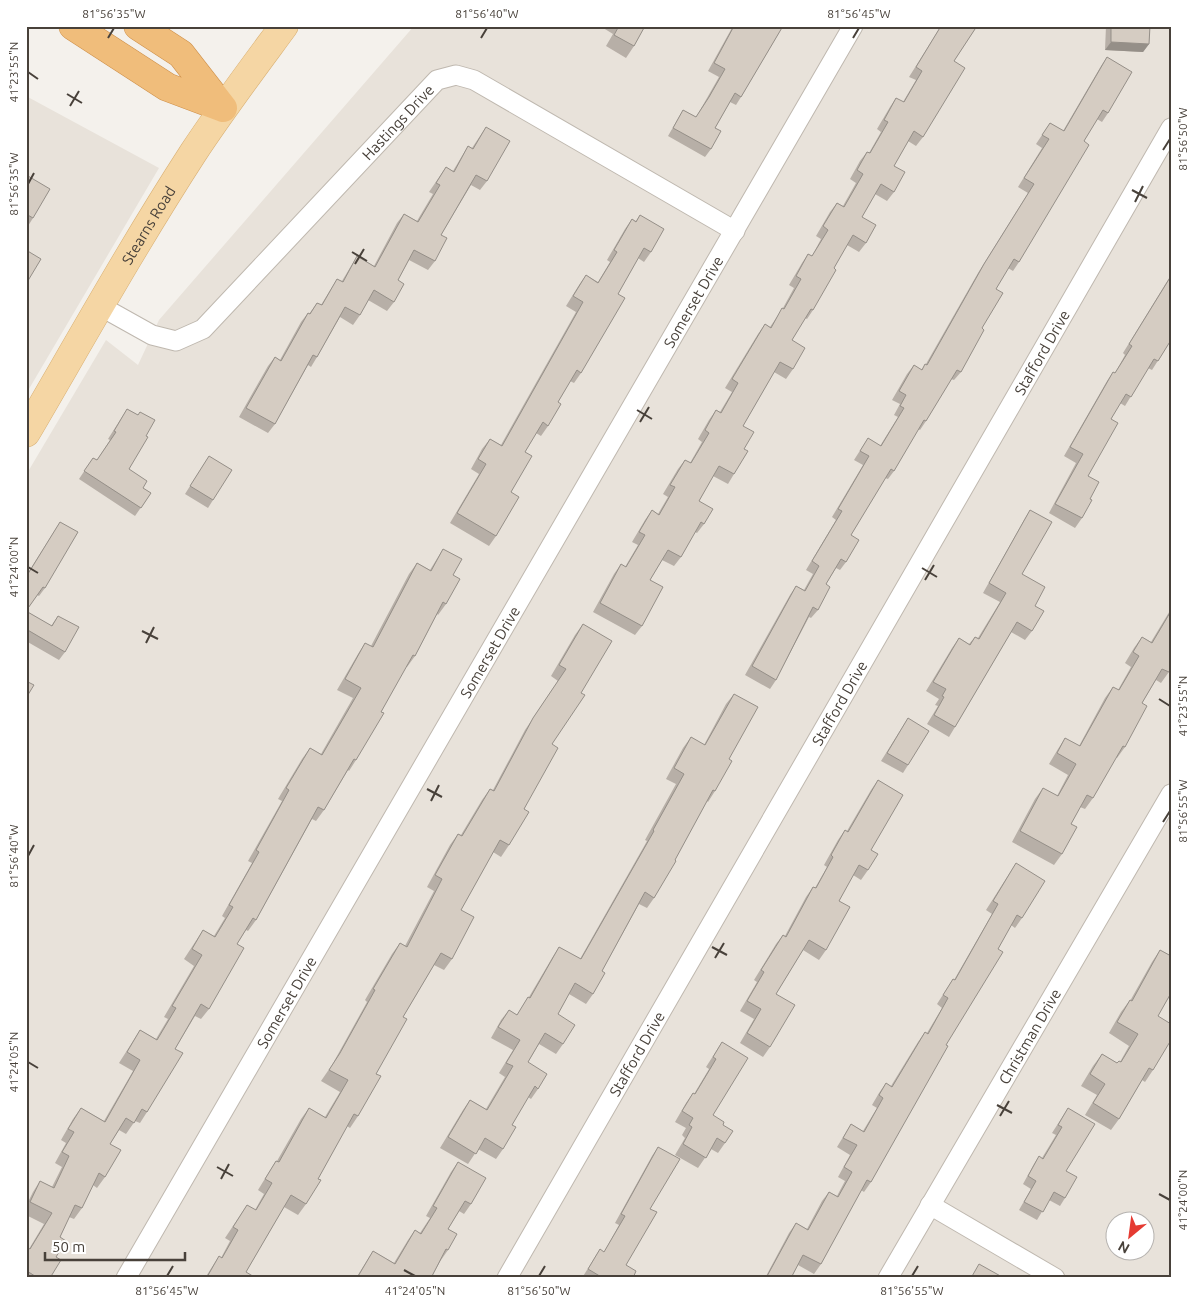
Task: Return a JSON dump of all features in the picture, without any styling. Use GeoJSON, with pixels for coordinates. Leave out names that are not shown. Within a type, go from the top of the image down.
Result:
{"type":"FeatureCollection","features":[{"type":"Feature","properties":{"kind":"highway"},"geometry":{"type":"LineString","coordinates":[[73,26],[167,87],[223,108]]}},
{"type":"Feature","properties":{"kind":"highway"},"geometry":{"type":"LineString","coordinates":[[138,26],[181,54],[223,108]]}},
{"type":"Feature","properties":{"kind":"main road","name":"Stearns Road"},"geometry":{"type":"LineString","coordinates":[[26,433],[135,245],[223,108],[284,26]]}},
{"type":"Feature","properties":{"kind":"street","name":"Somerset Drive"},"geometry":{"type":"LineString","coordinates":[[126,1278],[853,26]]}},
{"type":"Feature","properties":{"kind":"street","name":"Hastings Drive"},"geometry":{"type":"LineString","coordinates":[[100,306],[152,335],[176,341],[204,329],[437,80],[456,75],[474,80],[735,231]]}},
{"type":"Feature","properties":{"kind":"street","name":"Stafford Drive"},"geometry":{"type":"LineString","coordinates":[[507,1278],[1171,128]]}},
{"type":"Feature","properties":{"kind":"street","name":"Christman Drive"},"geometry":{"type":"LineString","coordinates":[[888,1278],[1171,794]]}},
{"type":"Feature","properties":{"kind":"street"},"geometry":{"type":"LineString","coordinates":[[930,1205],[1055,1278]]}},
{"type":"Feature","properties":{"kind":"shaded area"},"geometry":{"type":"Polygon","coordinates":[[[414,26],[1171,26],[1171,1278],[26,1278],[26,475],[106,340],[138,365],[159,320],[414,26]]]}},
{"type":"Feature","properties":{"kind":"shaded area"},"geometry":{"type":"Polygon","coordinates":[[[26,96],[159,168],[26,394],[26,96]]]}},
{"type":"Feature","properties":{"kind":"building"},"geometry":{"type":"Polygon","coordinates":[[[619,26],[645,26],[634,46],[614,35],[619,26]]]}},
{"type":"Feature","properties":{"kind":"building"},"geometry":{"type":"Polygon","coordinates":[[[734,26],[783,26],[741,97],[735,93],[715,128],[721,131],[711,149],[673,128],[683,110],[696,117],[709,97],[725,69],[714,63],[734,26]]]}},
{"type":"Feature","properties":{"kind":"building"},"geometry":{"type":"Polygon","coordinates":[[[941,26],[977,26],[954,61],[965,68],[923,137],[914,131],[894,166],[905,172],[894,192],[881,184],[862,217],[876,225],[866,243],[853,235],[813,310],[811,309],[792,340],[805,348],[793,369],[780,362],[743,426],[754,432],[744,449],[748,451],[734,474],[719,466],[699,501],[713,509],[704,524],[701,522],[681,557],[668,550],[650,580],[663,587],[642,626],[600,603],[621,564],[626,567],[645,535],[639,532],[652,510],[659,515],[675,487],[670,485],[685,460],[691,463],[709,433],[705,430],[716,410],[721,413],[738,383],[732,379],[765,324],[771,328],[782,308],[784,309],[801,279],[796,276],[808,254],[812,256],[828,230],[823,226],[837,203],[844,207],[863,174],[857,170],[867,152],[870,153],[888,122],[884,120],[896,98],[904,102],[922,71],[916,67],[941,26]]]}},
{"type":"Feature","properties":{"kind":"building"},"geometry":{"type":"Polygon","coordinates":[[[1111,26],[1150,26],[1149,44],[1111,42],[1111,26]]]}},
{"type":"Feature","properties":{"kind":"building"},"geometry":{"type":"Polygon","coordinates":[[[1107,57],[1132,72],[1108,113],[1103,110],[1084,141],[1089,145],[1019,262],[1014,259],[996,289],[1003,293],[982,328],[984,330],[961,372],[957,370],[926,421],[924,420],[894,471],[891,469],[851,535],[859,540],[846,562],[841,559],[826,584],[830,587],[818,610],[813,607],[776,680],[752,666],[796,586],[805,591],[819,566],[812,561],[842,511],[838,509],[869,456],[860,451],[868,438],[881,446],[904,408],[900,406],[906,395],[899,391],[914,365],[922,370],[925,364],[927,365],[984,264],[1034,184],[1024,178],[1049,139],[1042,135],[1050,123],[1064,131],[1107,57]]]}},
{"type":"Feature","properties":{"kind":"building"},"geometry":{"type":"Polygon","coordinates":[[[486,127],[510,141],[487,181],[476,175],[441,235],[447,238],[435,261],[414,250],[398,280],[404,284],[394,302],[374,290],[360,315],[345,307],[317,357],[313,355],[275,424],[246,408],[275,357],[281,361],[308,313],[310,314],[317,303],[322,305],[337,279],[343,282],[357,256],[375,267],[404,214],[418,222],[440,185],[436,183],[446,167],[454,172],[468,146],[473,149],[486,127]]]}},
{"type":"Feature","properties":{"kind":"building"},"geometry":{"type":"Polygon","coordinates":[[[28,176],[50,189],[33,218],[26,214],[26,178],[28,176]]]}},
{"type":"Feature","properties":{"kind":"building"},"geometry":{"type":"Polygon","coordinates":[[[640,215],[664,229],[651,252],[644,248],[618,294],[625,298],[581,373],[577,370],[558,402],[561,404],[548,426],[543,422],[525,452],[532,456],[511,492],[519,497],[496,536],[457,513],[486,464],[478,459],[490,439],[502,446],[583,302],[573,296],[586,275],[598,283],[617,252],[614,250],[632,219],[636,222],[640,215]]]}},
{"type":"Feature","properties":{"kind":"building"},"geometry":{"type":"Polygon","coordinates":[[[26,250],[41,259],[26,284],[26,250]]]}},
{"type":"Feature","properties":{"kind":"building"},"geometry":{"type":"Polygon","coordinates":[[[1171,276],[1171,340],[1158,361],[1154,359],[1131,397],[1126,394],[1111,419],[1118,423],[1088,476],[1099,482],[1082,518],[1055,504],[1083,454],[1070,447],[1113,372],[1115,373],[1132,346],[1129,344],[1171,276]]]}},
{"type":"Feature","properties":{"kind":"building"},"geometry":{"type":"Polygon","coordinates":[[[127,409],[138,415],[140,412],[155,420],[146,436],[148,437],[129,469],[147,481],[143,488],[151,493],[141,508],[84,471],[93,458],[97,460],[116,432],[114,431],[127,409]]]}},
{"type":"Feature","properties":{"kind":"building"},"geometry":{"type":"Polygon","coordinates":[[[209,456],[232,470],[213,500],[190,486],[209,456]]]}},
{"type":"Feature","properties":{"kind":"building"},"geometry":{"type":"Polygon","coordinates":[[[1030,510],[1052,522],[1022,574],[1045,587],[1035,606],[1044,611],[1032,631],[1017,622],[955,727],[934,715],[944,697],[942,696],[946,689],[933,682],[959,638],[970,645],[975,637],[979,639],[1006,593],[989,583],[1030,510]]]}},
{"type":"Feature","properties":{"kind":"building"},"geometry":{"type":"Polygon","coordinates":[[[60,522],[78,532],[45,588],[43,587],[26,611],[26,577],[60,522]]]}},
{"type":"Feature","properties":{"kind":"building"},"geometry":{"type":"Polygon","coordinates":[[[443,549],[462,559],[453,575],[460,579],[446,604],[443,602],[415,656],[413,655],[381,712],[384,713],[324,810],[318,807],[256,920],[253,918],[237,944],[244,948],[209,1009],[201,1004],[175,1049],[183,1053],[147,1112],[142,1109],[134,1123],[126,1118],[110,1144],[121,1150],[105,1177],[99,1173],[82,1208],[75,1205],[60,1237],[66,1241],[56,1257],[61,1260],[50,1278],[38,1278],[26,1272],[26,1247],[30,1249],[52,1213],[30,1202],[40,1181],[54,1188],[69,1156],[62,1152],[74,1132],[68,1129],[81,1108],[105,1122],[140,1060],[127,1052],[140,1030],[157,1040],[176,1008],[172,1006],[202,955],[192,949],[203,930],[215,937],[233,907],[229,905],[259,852],[256,850],[289,790],[286,788],[310,748],[322,755],[361,688],[345,679],[365,643],[373,647],[417,563],[431,571],[443,549]]]}},
{"type":"Feature","properties":{"kind":"building"},"geometry":{"type":"Polygon","coordinates":[[[26,611],[52,626],[58,616],[79,627],[65,652],[26,629],[26,611]]]}},
{"type":"Feature","properties":{"kind":"building"},"geometry":{"type":"Polygon","coordinates":[[[1171,611],[1171,669],[1169,672],[1162,669],[1142,703],[1147,706],[1125,747],[1123,746],[1093,798],[1087,795],[1071,824],[1077,827],[1062,854],[1020,831],[1043,788],[1058,796],[1076,764],[1057,753],[1065,738],[1080,746],[1113,687],[1119,690],[1139,656],[1133,652],[1142,637],[1152,643],[1171,611]]]}},
{"type":"Feature","properties":{"kind":"building"},"geometry":{"type":"Polygon","coordinates":[[[583,624],[612,641],[581,693],[585,695],[552,744],[558,748],[524,809],[529,812],[509,845],[500,840],[461,910],[474,917],[452,959],[441,953],[403,1017],[407,1019],[376,1074],[381,1076],[358,1116],[354,1114],[318,1179],[321,1180],[306,1204],[291,1195],[246,1272],[256,1278],[208,1278],[219,1256],[222,1258],[238,1230],[233,1227],[247,1205],[256,1210],[272,1183],[265,1179],[276,1161],[279,1162],[309,1108],[326,1118],[348,1080],[329,1070],[400,943],[407,947],[442,879],[435,875],[458,834],[462,836],[490,789],[494,791],[533,718],[566,669],[559,665],[583,624]]]}},
{"type":"Feature","properties":{"kind":"building"},"geometry":{"type":"Polygon","coordinates":[[[26,681],[34,685],[26,698],[26,681]]]}},
{"type":"Feature","properties":{"kind":"building"},"geometry":{"type":"Polygon","coordinates":[[[734,694],[758,707],[729,759],[732,761],[715,791],[713,790],[676,861],[654,898],[645,892],[602,971],[605,973],[593,994],[575,983],[558,1014],[575,1025],[563,1044],[545,1033],[528,1062],[547,1074],[538,1089],[535,1086],[512,1125],[516,1127],[503,1149],[485,1138],[476,1154],[448,1137],[470,1100],[487,1110],[513,1066],[506,1063],[520,1040],[498,1027],[509,1010],[517,1015],[528,997],[530,998],[559,947],[581,959],[654,831],[684,774],[674,768],[691,737],[705,745],[734,694]]]}},
{"type":"Feature","properties":{"kind":"building"},"geometry":{"type":"Polygon","coordinates":[[[908,718],[929,731],[908,765],[887,753],[908,718]]]}},
{"type":"Feature","properties":{"kind":"building"},"geometry":{"type":"Polygon","coordinates":[[[878,780],[903,795],[871,850],[878,854],[868,870],[859,865],[839,901],[850,907],[826,950],[809,940],[776,994],[795,1005],[770,1047],[747,1033],[761,1009],[747,1001],[764,972],[761,970],[783,935],[786,937],[813,887],[816,888],[845,830],[848,832],[878,780]]]}},
{"type":"Feature","properties":{"kind":"building"},"geometry":{"type":"Polygon","coordinates":[[[1016,863],[1045,881],[1022,918],[1017,915],[998,949],[1003,952],[946,1045],[948,1046],[871,1182],[867,1180],[821,1264],[803,1255],[791,1278],[766,1278],[796,1223],[808,1230],[829,1192],[838,1197],[852,1172],[844,1167],[857,1145],[843,1138],[851,1124],[864,1132],[883,1098],[879,1095],[886,1083],[892,1087],[925,1032],[928,1034],[948,998],[943,995],[953,979],[955,980],[998,904],[993,901],[1016,863]]]}},
{"type":"Feature","properties":{"kind":"building"},"geometry":{"type":"Polygon","coordinates":[[[1160,950],[1171,956],[1171,993],[1158,1016],[1171,1024],[1171,1040],[1153,1070],[1149,1068],[1119,1119],[1093,1103],[1105,1084],[1090,1074],[1102,1054],[1117,1063],[1121,1062],[1138,1034],[1117,1022],[1130,1000],[1132,1001],[1160,950]]]}},
{"type":"Feature","properties":{"kind":"building"},"geometry":{"type":"Polygon","coordinates":[[[722,1042],[748,1058],[713,1115],[724,1122],[723,1125],[733,1131],[725,1143],[717,1138],[706,1158],[683,1144],[692,1127],[689,1125],[693,1118],[682,1111],[693,1093],[695,1094],[716,1059],[713,1057],[722,1042]]]}},
{"type":"Feature","properties":{"kind":"building"},"geometry":{"type":"Polygon","coordinates":[[[1068,1108],[1095,1124],[1066,1171],[1077,1177],[1065,1198],[1054,1192],[1043,1212],[1024,1202],[1036,1181],[1028,1176],[1039,1156],[1043,1159],[1062,1127],[1058,1125],[1068,1108]]]}},
{"type":"Feature","properties":{"kind":"building"},"geometry":{"type":"Polygon","coordinates":[[[658,1147],[680,1159],[650,1209],[657,1212],[626,1265],[636,1271],[633,1278],[603,1278],[588,1269],[600,1249],[604,1252],[625,1216],[621,1214],[658,1147]]]}},
{"type":"Feature","properties":{"kind":"building"},"geometry":{"type":"Polygon","coordinates":[[[458,1162],[486,1178],[471,1204],[465,1201],[448,1229],[457,1234],[448,1250],[446,1249],[431,1278],[357,1278],[373,1251],[395,1264],[415,1230],[421,1234],[437,1208],[433,1206],[458,1162]]]}},
{"type":"Feature","properties":{"kind":"building"},"geometry":{"type":"Polygon","coordinates":[[[979,1264],[1004,1278],[971,1278],[979,1264]]]}}]}
